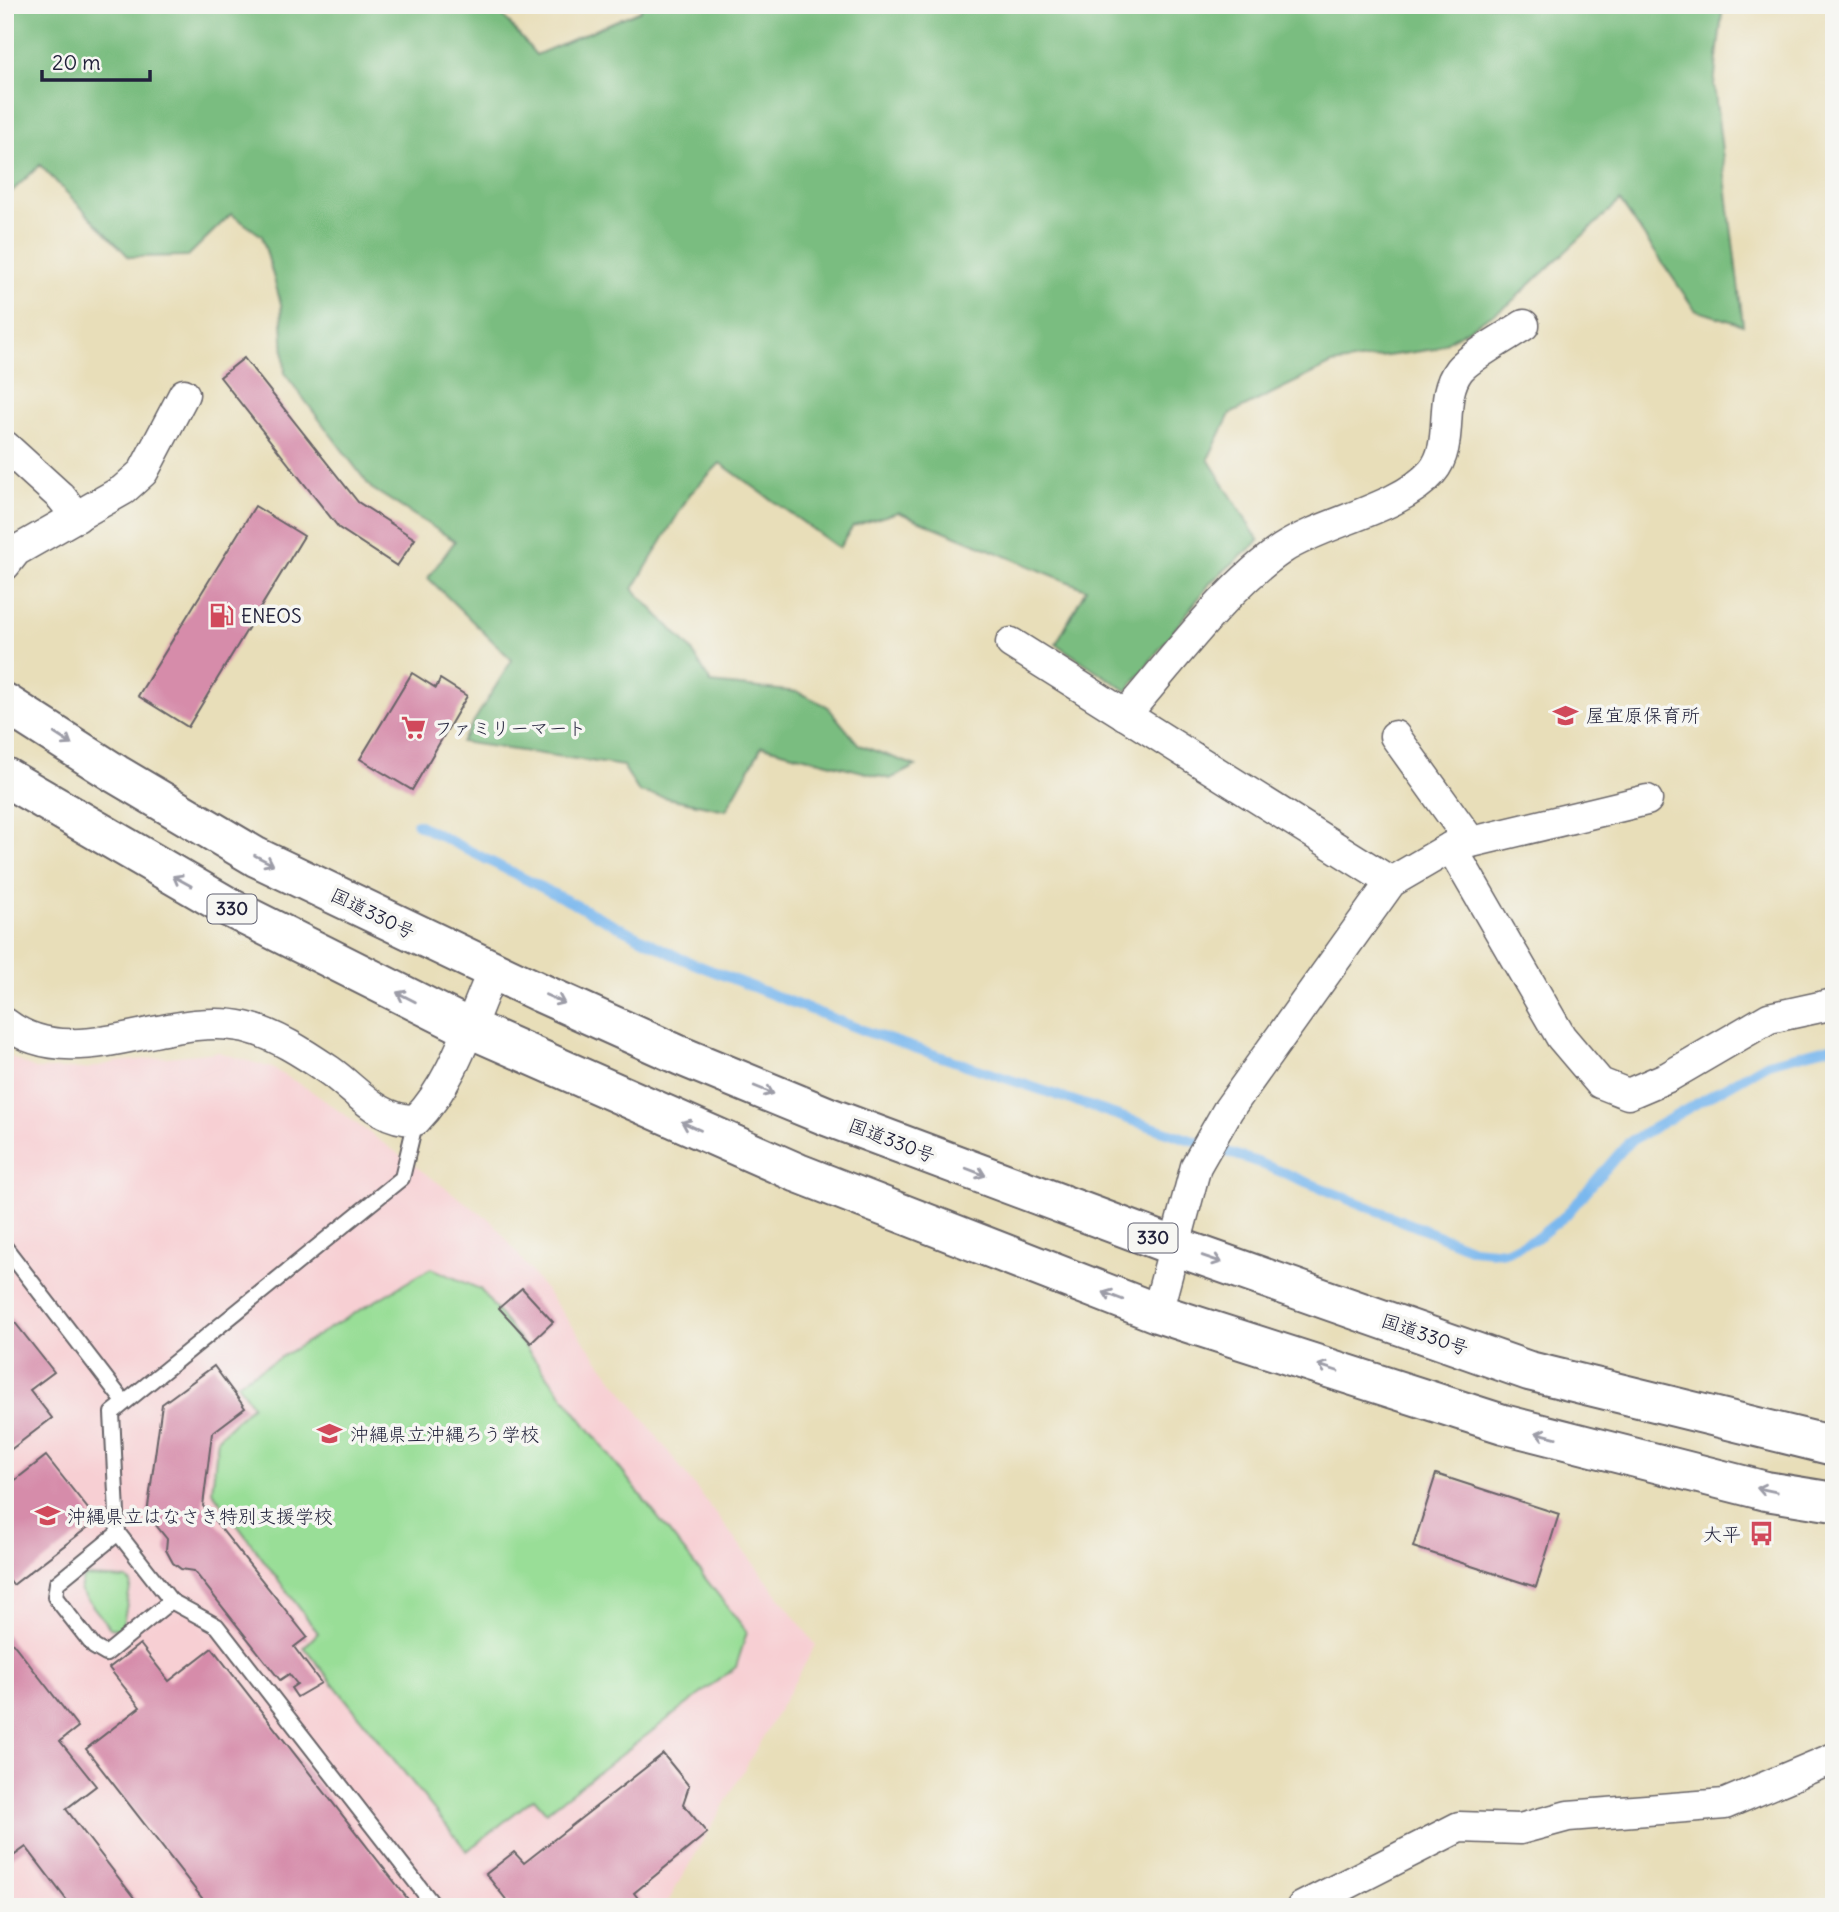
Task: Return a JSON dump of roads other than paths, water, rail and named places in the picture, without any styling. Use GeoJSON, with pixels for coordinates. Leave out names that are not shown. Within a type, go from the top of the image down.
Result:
{"type":"FeatureCollection","features":[{"type":"Feature","properties":{"kind":"highway","name":"国道330号"},"geometry":{"type":"LineString","coordinates":[[5,702],[116,774],[256,857],[493,971],[681,1056],[830,1117],[1174,1246],[1528,1371],[1834,1446]]}},
{"type":"Feature","properties":{"kind":"highway","name":"330"},"geometry":{"type":"LineString","coordinates":[[5,777],[232,909],[467,1027],[798,1173],[1157,1314],[1503,1424],[1766,1491],[1834,1502]]}},
{"type":"Feature","properties":{"kind":"street"},"geometry":{"type":"LineString","coordinates":[[1125,715],[1250,572],[1284,547],[1407,491],[1434,471],[1444,442],[1447,398],[1459,370],[1524,325]]}},
{"type":"Feature","properties":{"kind":"street"},"geometry":{"type":"LineString","coordinates":[[5,565],[16,551],[123,490],[142,471],[184,394]]}},
{"type":"Feature","properties":{"kind":"street"},"geometry":{"type":"LineString","coordinates":[[5,446],[61,497],[77,517]]}},
{"type":"Feature","properties":{"kind":"street"},"geometry":{"type":"LineString","coordinates":[[1011,643],[1391,882]]}},
{"type":"Feature","properties":{"kind":"street"},"geometry":{"type":"LineString","coordinates":[[1395,736],[1461,845],[1561,1037],[1600,1083],[1629,1094],[1668,1077],[1769,1018],[1834,1004]]}},
{"type":"Feature","properties":{"kind":"street"},"geometry":{"type":"LineString","coordinates":[[1157,1314],[1196,1166],[1220,1124],[1391,882],[1461,845],[1647,800]]}},
{"type":"Feature","properties":{"kind":"street"},"geometry":{"type":"LineString","coordinates":[[5,1023],[46,1041],[75,1045],[166,1028],[202,1025],[244,1027],[281,1040],[331,1072],[378,1110],[400,1120],[416,1120],[428,1108],[451,1066],[493,971]]}},
{"type":"Feature","properties":{"kind":"street"},"geometry":{"type":"LineString","coordinates":[[1302,1907],[1459,1827],[1520,1829],[1568,1816],[1725,1804],[1834,1758]]}},
{"type":"Feature","properties":{"kind":"lane"},"geometry":{"type":"LineString","coordinates":[[416,1120],[402,1178],[112,1413],[118,1533],[170,1601],[217,1626],[435,1907]]}},
{"type":"Feature","properties":{"kind":"lane"},"geometry":{"type":"LineString","coordinates":[[5,1247],[124,1402]]}},
{"type":"Feature","properties":{"kind":"lane"},"geometry":{"type":"LineString","coordinates":[[118,1533],[57,1583],[55,1597],[94,1647],[106,1654],[170,1601]]}},
{"type":"Feature","properties":{"kind":"waterway"},"geometry":{"type":"LineString","coordinates":[[417,824],[682,959],[867,1032],[1257,1162],[1472,1249],[1505,1252],[1537,1238],[1566,1215],[1629,1142],[1768,1063],[1834,1046]]}},
{"type":"Feature","properties":{"kind":"place","name":"ENEOS"},"geometry":{"type":"Point","coordinates":[221,616]}},
{"type":"Feature","properties":{"kind":"place","name":"屋宜原保育所"},"geometry":{"type":"Point","coordinates":[1566,715]}},
{"type":"Feature","properties":{"kind":"place","name":"ファミリーマート"},"geometry":{"type":"Point","coordinates":[414,728]}},
{"type":"Feature","properties":{"kind":"place","name":"沖縄県立沖縄ろう学校"},"geometry":{"type":"Point","coordinates":[330,1434]}},
{"type":"Feature","properties":{"kind":"place","name":"沖縄県立はなさき特別支援学校"},"geometry":{"type":"Point","coordinates":[47,1516]}},
{"type":"Feature","properties":{"kind":"place","name":"大平"},"geometry":{"type":"Point","coordinates":[1761,1534]}}]}
